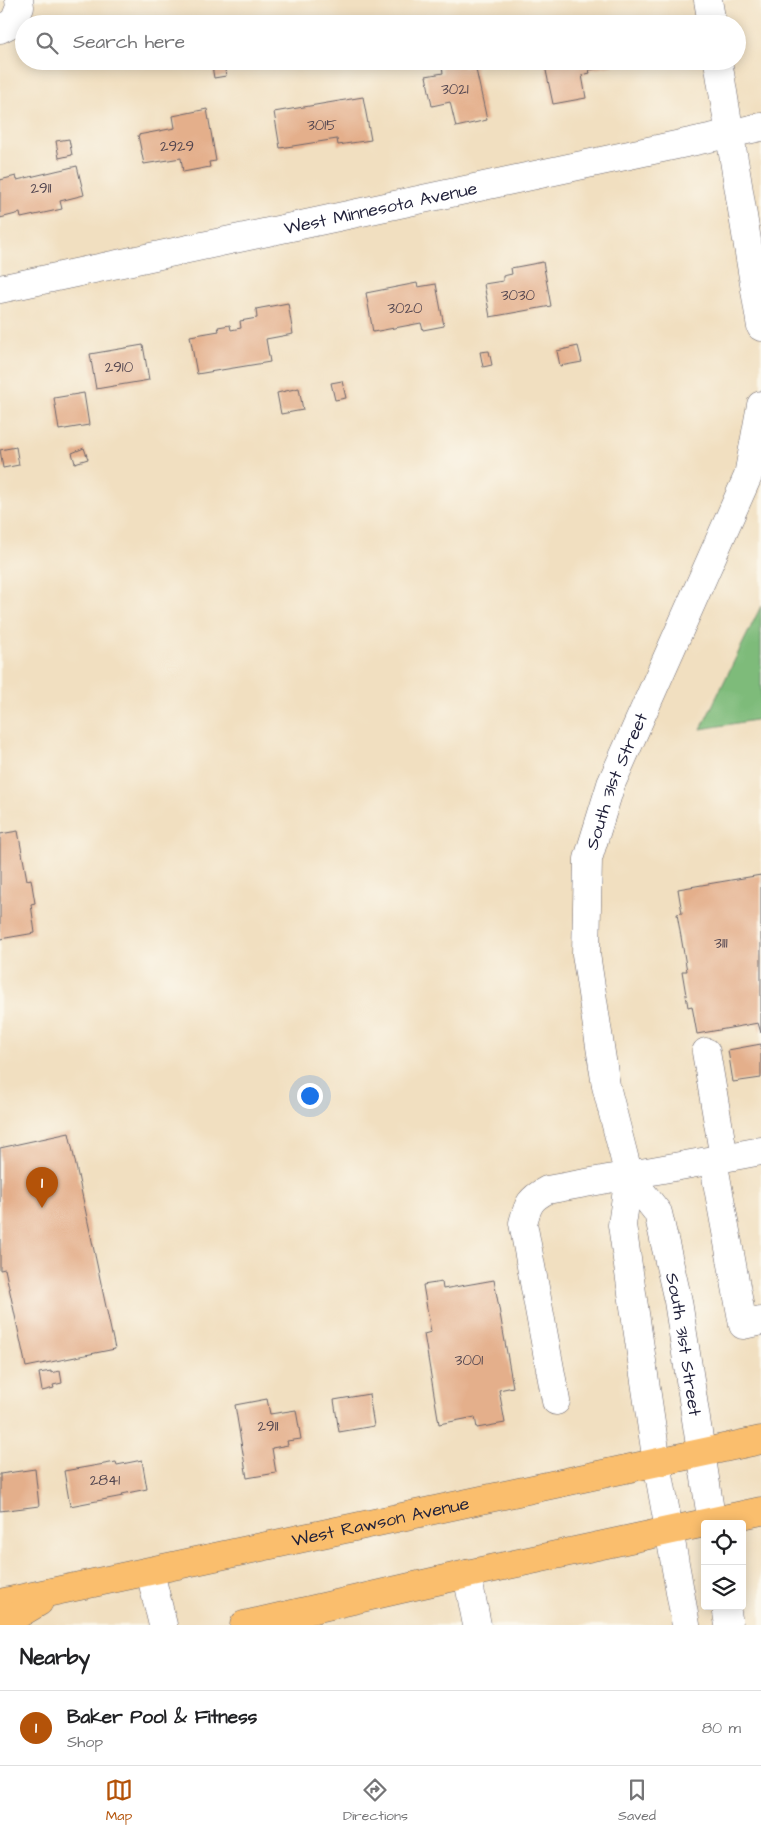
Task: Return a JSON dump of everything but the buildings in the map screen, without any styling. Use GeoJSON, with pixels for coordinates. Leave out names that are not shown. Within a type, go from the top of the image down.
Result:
{"type":"FeatureCollection","features":[{"type":"Feature","properties":{"kind":"main road","name":"West Rawson Avenue"},"geometry":{"type":"LineString","coordinates":[[0,1603],[761,1440]]}},
{"type":"Feature","properties":{"kind":"main road"},"geometry":{"type":"LineString","coordinates":[[724,1520],[761,1511]]}},
{"type":"Feature","properties":{"kind":"main road"},"geometry":{"type":"LineString","coordinates":[[244,1625],[467,1574],[701,1525]]}},
{"type":"Feature","properties":{"kind":"main road"},"geometry":{"type":"LineString","coordinates":[[0,1625],[57,1591]]}},
{"type":"Feature","properties":{"kind":"street"},"geometry":{"type":"LineString","coordinates":[[17,15],[20,7],[19,0]]}},
{"type":"Feature","properties":{"kind":"street"},"geometry":{"type":"LineString","coordinates":[[708,0],[710,15]]}},
{"type":"Feature","properties":{"kind":"street"},"geometry":{"type":"LineString","coordinates":[[0,29],[14,22],[15,20]]}},
{"type":"Feature","properties":{"kind":"street"},"geometry":{"type":"LineString","coordinates":[[720,70],[761,327]]}},
{"type":"Feature","properties":{"kind":"street","name":"West Minnesota Avenue"},"geometry":{"type":"LineString","coordinates":[[0,288],[761,127]]}},
{"type":"Feature","properties":{"kind":"street","name":"South 31st Street"},"geometry":{"type":"LineString","coordinates":[[686,1625],[657,1463],[622,1225],[629,1176],[606,1086],[586,954],[588,859],[611,784],[748,476],[761,405]]}},
{"type":"Feature","properties":{"kind":"street"},"geometry":{"type":"LineString","coordinates":[[706,1052],[743,1325],[761,1321]]}},
{"type":"Feature","properties":{"kind":"street"},"geometry":{"type":"LineString","coordinates":[[556,1401],[523,1223],[528,1206],[534,1197],[547,1190],[761,1151]]}},
{"type":"Feature","properties":{"kind":"street","name":"South 31st Street"},"geometry":{"type":"LineString","coordinates":[[629,1176],[658,1213],[678,1301],[712,1520]]}},
{"type":"Feature","properties":{"kind":"street"},"geometry":{"type":"LineString","coordinates":[[150,1572],[163,1625]]}},
{"type":"Feature","properties":{"kind":"street"},"geometry":{"type":"LineString","coordinates":[[467,1574],[477,1625]]}},
{"type":"Feature","properties":{"kind":"street"},"geometry":{"type":"LineString","coordinates":[[727,1610],[729,1625]]}},
{"type":"Feature","properties":{"kind":"green space"},"geometry":{"type":"Polygon","coordinates":[[[761,606],[761,719],[701,729],[761,606]]]}},
{"type":"Feature","properties":{"kind":"place","name":"Baker Pool & Fitness"},"geometry":{"type":"Point","coordinates":[42,1208]}}]}
